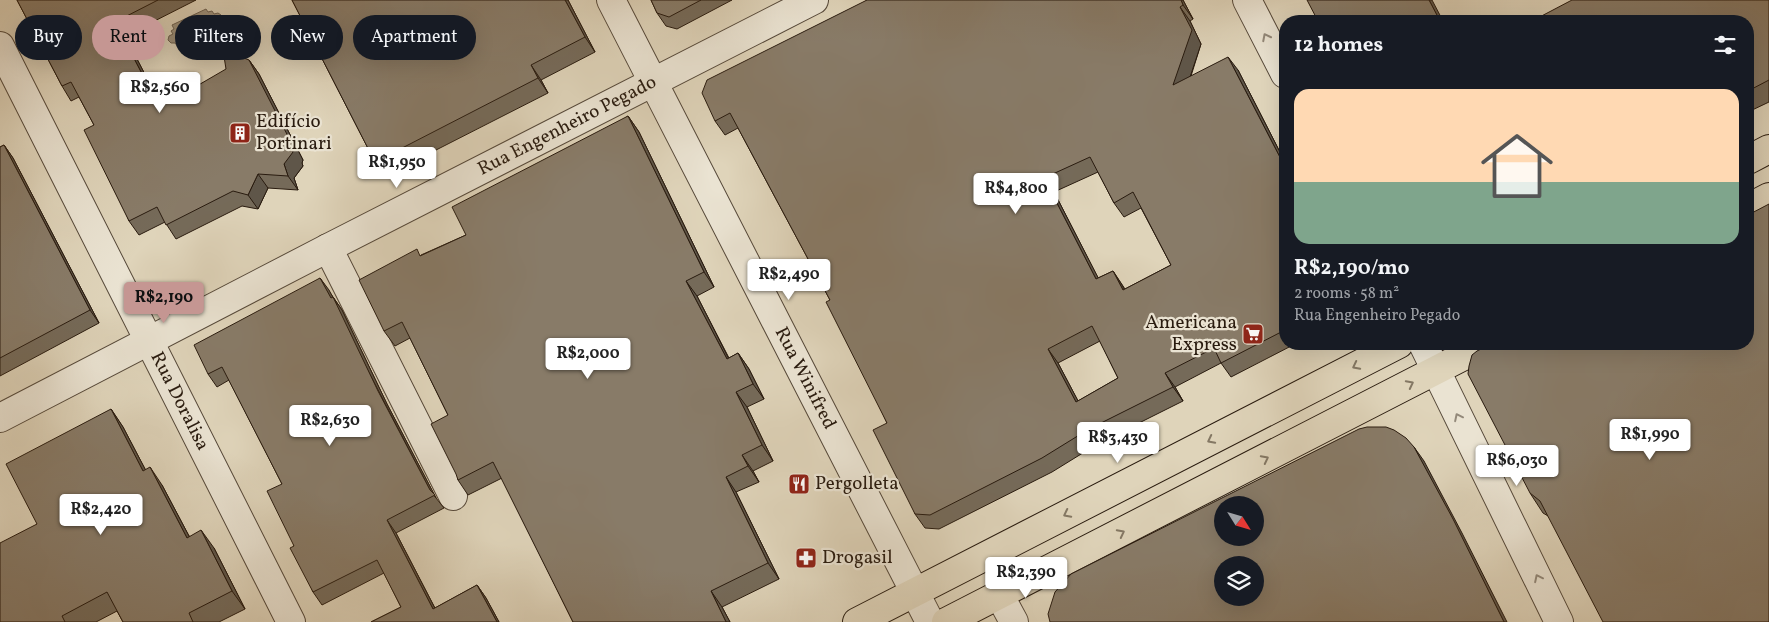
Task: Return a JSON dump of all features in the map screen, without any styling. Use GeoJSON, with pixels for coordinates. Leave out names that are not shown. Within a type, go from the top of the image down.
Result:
{"type":"FeatureCollection","features":[{"type":"Feature","properties":{"kind":"main road"},"geometry":{"type":"LineString","coordinates":[[1754,157],[1769,149]]}},
{"type":"Feature","properties":{"kind":"main road"},"geometry":{"type":"LineString","coordinates":[[1754,205],[1769,197]]}},
{"type":"Feature","properties":{"kind":"main road"},"geometry":{"type":"LineString","coordinates":[[856,622],[1387,350]]}},
{"type":"Feature","properties":{"kind":"main road"},"geometry":{"type":"LineString","coordinates":[[946,622],[1000,596],[1476,350]]}},
{"type":"Feature","properties":{"kind":"street","name":"Rua Winifred"},"geometry":{"type":"LineString","coordinates":[[612,0],[930,622]]}},
{"type":"Feature","properties":{"kind":"street","name":"Rua Engenheiro Pegado"},"geometry":{"type":"LineString","coordinates":[[0,418],[814,0]]}},
{"type":"Feature","properties":{"kind":"street"},"geometry":{"type":"LineString","coordinates":[[1247,0],[1279,62]]}},
{"type":"Feature","properties":{"kind":"street","name":"Rua Doralisa"},"geometry":{"type":"LineString","coordinates":[[0,46],[291,622]]}},
{"type":"Feature","properties":{"kind":"street"},"geometry":{"type":"LineString","coordinates":[[328,248],[453,496]]}},
{"type":"Feature","properties":{"kind":"street"},"geometry":{"type":"LineString","coordinates":[[1426,350],[1559,622]]}},
{"type":"Feature","properties":{"kind":"street"},"geometry":{"type":"LineString","coordinates":[[1000,596],[1014,622]]}},
{"type":"Feature","properties":{"kind":"water"},"geometry":{"type":"Polygon","coordinates":[[[206,9],[208,12],[212,11],[214,14],[218,13],[221,15],[193,15],[206,9]]]}},
{"type":"Feature","properties":{"kind":"water"},"geometry":{"type":"Polygon","coordinates":[[[175,24],[175,43],[171,43],[168,40],[169,36],[173,34],[171,31],[174,29],[172,25],[175,24]]]}},
{"type":"Feature","properties":{"kind":"building"},"geometry":{"type":"Polygon","coordinates":[[[17,0],[158,0],[129,15],[92,15],[92,60],[135,60],[152,93],[181,77],[195,87],[226,69],[225,60],[249,60],[293,146],[293,152],[284,164],[288,176],[258,174],[248,195],[233,191],[166,225],[157,207],[129,221],[84,130],[94,125],[71,82],[62,86],[48,60],[82,60],[82,15],[25,15],[17,0]]]}},
{"type":"Feature","properties":{"kind":"building"},"geometry":{"type":"Polygon","coordinates":[[[292,0],[565,0],[585,37],[531,65],[538,78],[375,162],[323,60],[343,60],[343,15],[300,15],[292,0]]]}},
{"type":"Feature","properties":{"kind":"building"},"geometry":{"type":"Polygon","coordinates":[[[651,0],[701,0],[669,17],[657,13],[651,0]]]}},
{"type":"Feature","properties":{"kind":"building"},"geometry":{"type":"Polygon","coordinates":[[[867,0],[1181,0],[1183,5],[1180,7],[1192,30],[1173,85],[1228,57],[1279,155],[1279,333],[1221,363],[1214,348],[1165,373],[1173,387],[1089,429],[1042,458],[930,515],[915,514],[873,430],[887,423],[826,302],[830,300],[730,113],[715,121],[702,93],[707,80],[867,0]],[[1090,157],[1044,178],[1096,279],[1113,271],[1123,290],[1171,265],[1133,192],[1114,203],[1090,157]],[[1092,326],[1048,349],[1076,402],[1118,378],[1092,326]]]}},
{"type":"Feature","properties":{"kind":"building"},"geometry":{"type":"Polygon","coordinates":[[[1307,0],[1429,0],[1437,15],[1315,15],[1307,0]]]}},
{"type":"Feature","properties":{"kind":"building"},"geometry":{"type":"Polygon","coordinates":[[[1572,0],[1769,0],[1769,80],[1754,88],[1754,15],[1543,15],[1572,0]]]}},
{"type":"Feature","properties":{"kind":"building"},"geometry":{"type":"Polygon","coordinates":[[[628,116],[704,272],[686,281],[727,359],[738,353],[753,384],[736,392],[762,445],[742,455],[748,466],[726,477],[768,563],[711,591],[726,622],[573,622],[493,462],[458,480],[431,424],[448,415],[402,322],[384,331],[359,280],[417,249],[420,256],[466,235],[452,207],[628,116]]]}},
{"type":"Feature","properties":{"kind":"building"},"geometry":{"type":"Polygon","coordinates":[[[4,145],[90,310],[0,358],[0,147],[4,145]]]}},
{"type":"Feature","properties":{"kind":"building"},"geometry":{"type":"Polygon","coordinates":[[[1769,204],[1769,622],[1603,622],[1540,501],[1530,493],[1468,374],[1472,355],[1479,350],[1754,350],[1754,212],[1769,204]]]}},
{"type":"Feature","properties":{"kind":"building"},"geometry":{"type":"Polygon","coordinates":[[[320,278],[331,298],[333,297],[378,391],[430,490],[435,495],[387,520],[433,609],[477,585],[497,622],[371,622],[401,607],[377,560],[313,592],[290,548],[294,546],[267,491],[282,484],[222,367],[208,374],[194,345],[320,278]]]}},
{"type":"Feature","properties":{"kind":"building"},"geometry":{"type":"Polygon","coordinates":[[[111,409],[143,471],[150,467],[187,538],[201,530],[232,591],[189,613],[193,622],[123,622],[107,592],[62,616],[65,622],[0,622],[0,543],[37,524],[6,464],[111,409]]]}},
{"type":"Feature","properties":{"kind":"building"},"geometry":{"type":"Polygon","coordinates":[[[1386,427],[1394,430],[1406,438],[1414,447],[1453,519],[1504,622],[1050,622],[1048,614],[1055,592],[1071,574],[1214,502],[1214,546],[1264,546],[1264,496],[1226,496],[1359,429],[1386,427]]]}},
{"type":"Feature","properties":{"kind":"place","name":"Edifício Portinari"},"geometry":{"type":"Point","coordinates":[240,133]}},
{"type":"Feature","properties":{"kind":"place","name":"Americana Express"},"geometry":{"type":"Point","coordinates":[1253,334]}},
{"type":"Feature","properties":{"kind":"place","name":"Pergolleta"},"geometry":{"type":"Point","coordinates":[799,484]}},
{"type":"Feature","properties":{"kind":"place","name":"Drogasil"},"geometry":{"type":"Point","coordinates":[806,558]}}]}
